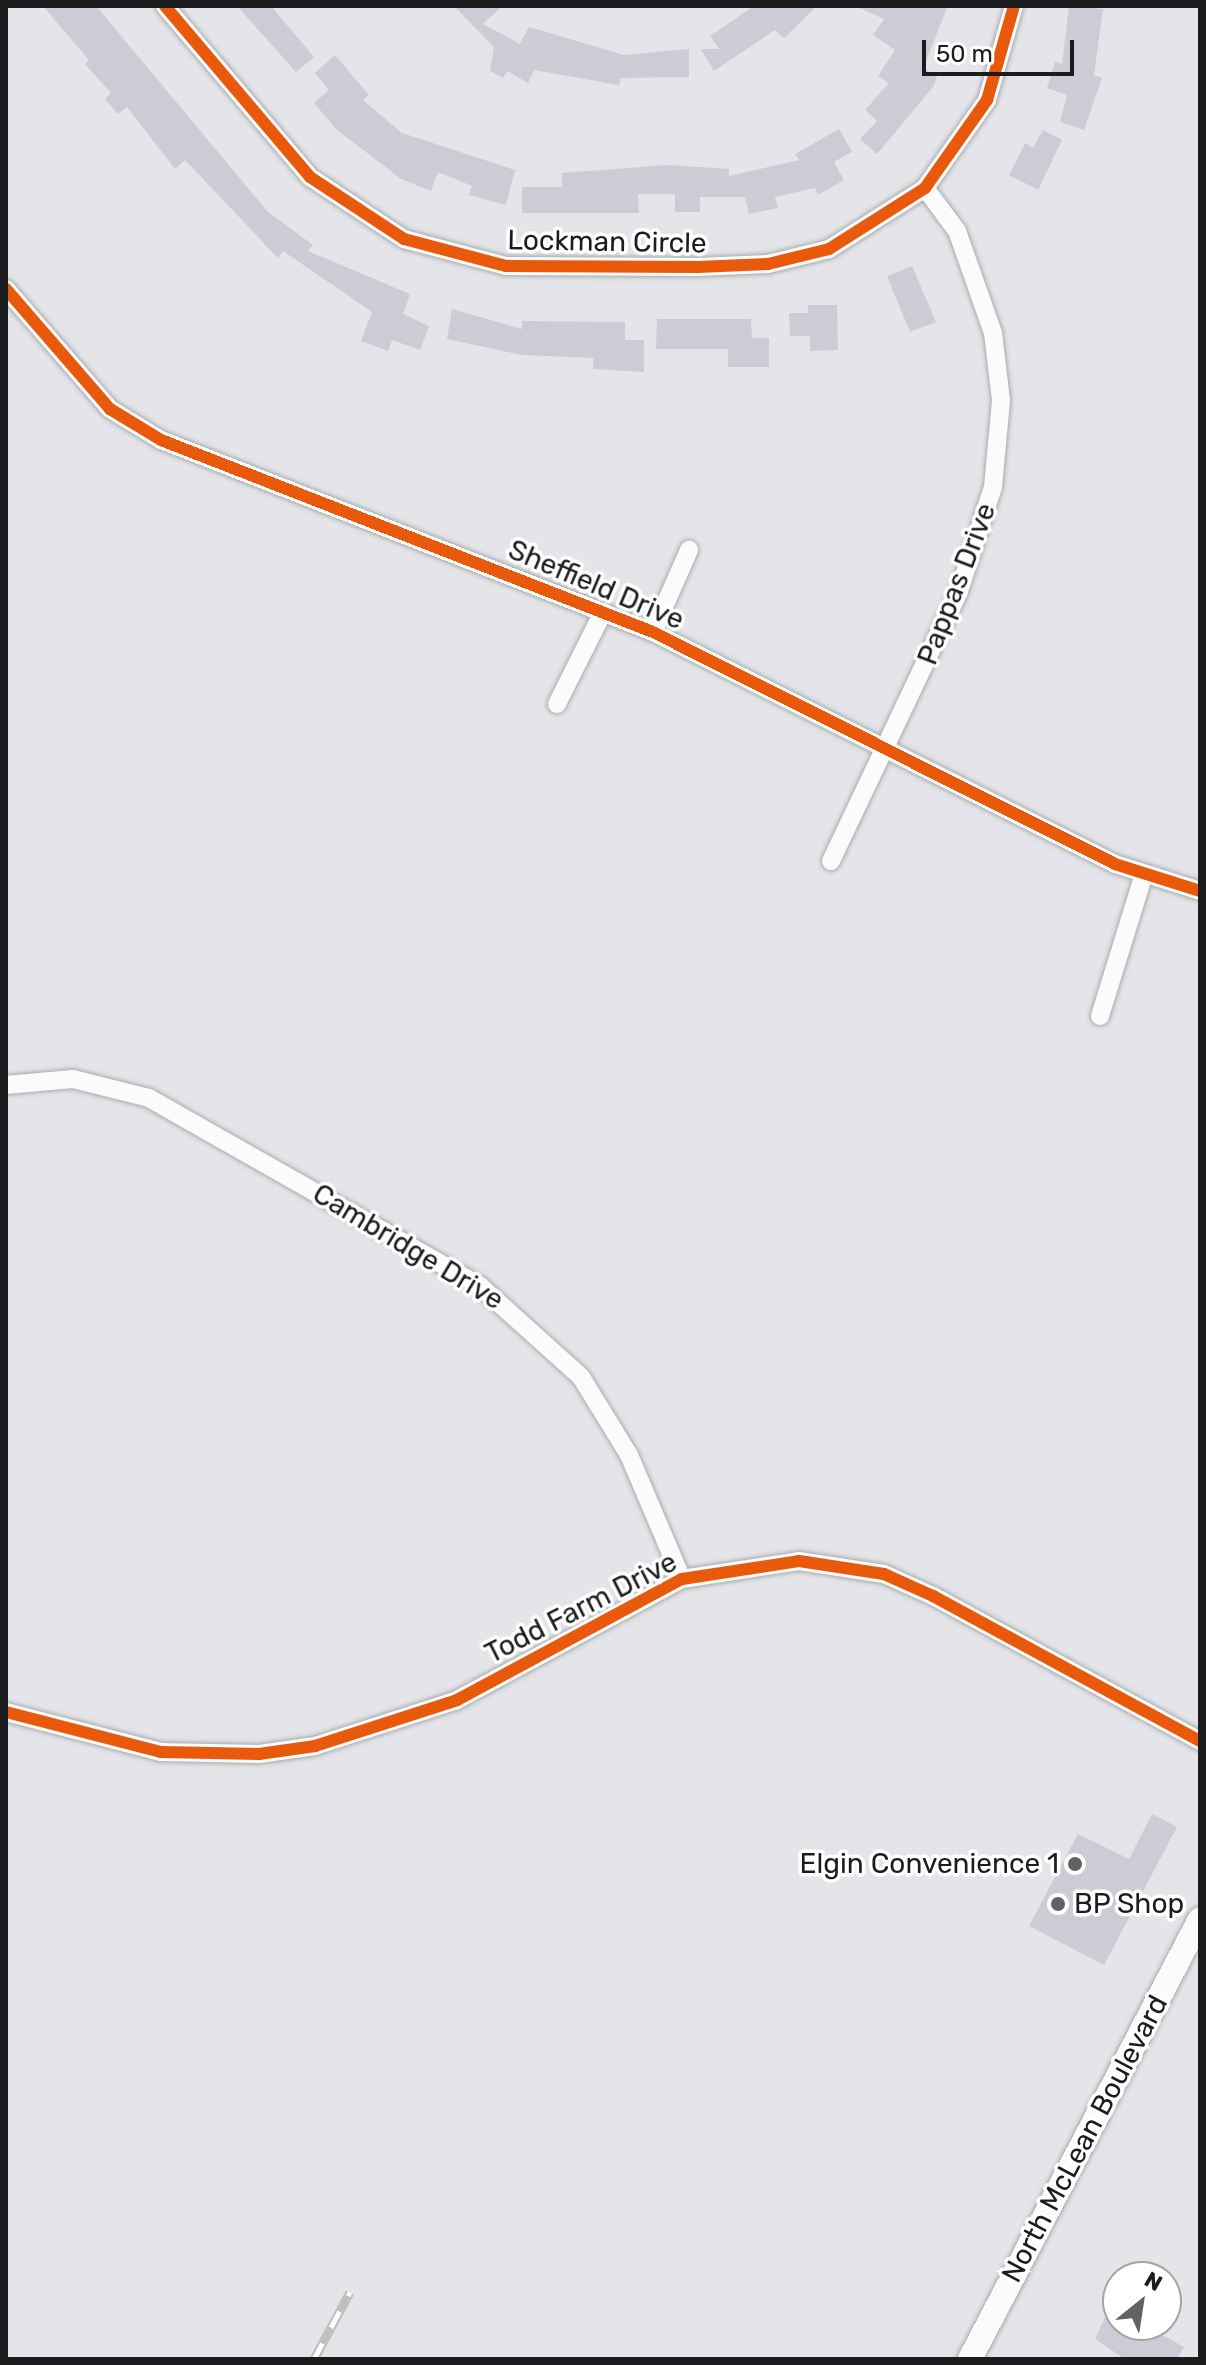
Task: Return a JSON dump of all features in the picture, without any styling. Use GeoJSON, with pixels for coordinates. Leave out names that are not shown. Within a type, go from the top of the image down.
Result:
{"type":"FeatureCollection","features":[{"type":"Feature","properties":{"kind":"main road","name":"North McLean Boulevard"},"geometry":{"type":"LineString","coordinates":[[970,2359],[1200,1919]]}},
{"type":"Feature","properties":{"kind":"street","name":"Lockman Circle"},"geometry":{"type":"LineString","coordinates":[[165,6],[326,191],[404,239],[464,259],[534,267],[768,264],[829,249],[925,188],[987,100],[1014,6]]}},
{"type":"Feature","properties":{"kind":"street","name":"Pappas Drive"},"geometry":{"type":"LineString","coordinates":[[831,861],[887,751],[979,541],[1000,430],[998,369],[980,288],[957,231],[925,188]]}},
{"type":"Feature","properties":{"kind":"street","name":"Sheffield Drive"},"geometry":{"type":"LineString","coordinates":[[6,289],[89,387],[133,426],[653,632],[1143,877],[1200,891]]}},
{"type":"Feature","properties":{"kind":"street","name":"Sheffield Drive"},"geometry":{"type":"LineString","coordinates":[[653,632],[689,550]]}},
{"type":"Feature","properties":{"kind":"street","name":"Sheffield Drive"},"geometry":{"type":"LineString","coordinates":[[557,704],[603,612]]}},
{"type":"Feature","properties":{"kind":"street"},"geometry":{"type":"LineString","coordinates":[[1100,1016],[1143,877]]}},
{"type":"Feature","properties":{"kind":"street","name":"Cambridge Drive"},"geometry":{"type":"LineString","coordinates":[[6,1085],[73,1079],[149,1098],[480,1286],[581,1377],[629,1455],[682,1579]]}},
{"type":"Feature","properties":{"kind":"street","name":"Todd Farm Drive"},"geometry":{"type":"LineString","coordinates":[[6,1712],[161,1752],[259,1754],[315,1746],[457,1700],[682,1579],[799,1561],[884,1574],[1200,1741]]}},
{"type":"Feature","properties":{"kind":"building"},"geometry":{"type":"Polygon","coordinates":[[[43,6],[96,6],[268,212],[313,245],[308,251],[410,294],[403,314],[429,326],[420,350],[392,340],[388,351],[361,341],[372,312],[283,251],[278,258],[185,160],[175,169],[127,107],[118,114],[105,99],[111,93],[85,64],[89,60],[43,6]]]}},
{"type":"Feature","properties":{"kind":"building"},"geometry":{"type":"Polygon","coordinates":[[[237,6],[271,6],[314,57],[296,72],[237,6]]]}},
{"type":"Feature","properties":{"kind":"building"},"geometry":{"type":"Polygon","coordinates":[[[454,6],[502,6],[483,24],[520,44],[529,27],[624,55],[689,49],[689,77],[621,78],[619,85],[534,70],[528,83],[507,71],[503,78],[490,71],[494,47],[454,6]]]}},
{"type":"Feature","properties":{"kind":"building"},"geometry":{"type":"Polygon","coordinates":[[[754,6],[817,6],[784,38],[775,30],[714,71],[701,49],[719,49],[710,36],[754,6]]]}},
{"type":"Feature","properties":{"kind":"building"},"geometry":{"type":"Polygon","coordinates":[[[855,6],[948,6],[923,68],[937,77],[933,87],[877,154],[860,139],[877,121],[865,110],[889,83],[878,76],[895,50],[873,35],[884,19],[855,6]]]}},
{"type":"Feature","properties":{"kind":"building"},"geometry":{"type":"Polygon","coordinates":[[[1069,6],[1103,9],[1094,75],[1102,78],[1084,130],[1060,122],[1067,95],[1047,88],[1055,62],[1062,64],[1069,6]]]}},
{"type":"Feature","properties":{"kind":"building"},"geometry":{"type":"Polygon","coordinates":[[[335,55],[369,95],[363,100],[402,133],[515,170],[506,205],[469,195],[472,186],[438,172],[431,191],[401,179],[336,129],[314,103],[329,90],[315,73],[335,55]]]}},
{"type":"Feature","properties":{"kind":"building"},"geometry":{"type":"Polygon","coordinates":[[[839,129],[852,152],[834,162],[844,180],[818,195],[815,188],[775,197],[778,208],[749,214],[745,197],[700,197],[700,212],[675,212],[675,194],[638,194],[639,213],[522,213],[522,187],[562,187],[562,173],[668,165],[729,169],[729,176],[799,160],[795,154],[839,129]]]}},
{"type":"Feature","properties":{"kind":"building"},"geometry":{"type":"Polygon","coordinates":[[[1043,130],[1062,140],[1038,190],[1009,175],[1025,143],[1033,148],[1043,130]]]}},
{"type":"Feature","properties":{"kind":"building"},"geometry":{"type":"Polygon","coordinates":[[[912,266],[936,322],[910,332],[887,276],[912,266]]]}},
{"type":"Feature","properties":{"kind":"building"},"geometry":{"type":"Polygon","coordinates":[[[808,305],[837,305],[838,350],[810,351],[810,336],[790,336],[789,313],[808,313],[808,305]]]}},
{"type":"Feature","properties":{"kind":"building"},"geometry":{"type":"Polygon","coordinates":[[[452,309],[522,329],[522,321],[625,322],[625,340],[644,340],[644,372],[593,369],[593,358],[522,355],[447,339],[452,309]]]}},
{"type":"Feature","properties":{"kind":"building"},"geometry":{"type":"Polygon","coordinates":[[[657,319],[751,319],[752,338],[769,338],[769,367],[728,367],[728,349],[656,349],[657,319]]]}},
{"type":"Feature","properties":{"kind":"building"},"geometry":{"type":"Polygon","coordinates":[[[1152,1814],[1177,1827],[1104,1965],[1029,1926],[1078,1834],[1129,1859],[1152,1814]]]}},
{"type":"Feature","properties":{"kind":"building"},"geometry":{"type":"Polygon","coordinates":[[[1102,2324],[1102,2341],[1173,2341],[1184,2347],[1177,2359],[1123,2358],[1095,2339],[1102,2324]]]}},
{"type":"Feature","properties":{"kind":"railway"},"geometry":{"type":"LineString","coordinates":[[314,2359],[350,2292]]}},
{"type":"Feature","properties":{"kind":"cycle path"},"geometry":{"type":"LineString","coordinates":[[165,6],[310,177],[404,239],[506,266],[698,267],[768,264],[829,249],[925,188],[987,100],[1014,6]]}},
{"type":"Feature","properties":{"kind":"cycle path"},"geometry":{"type":"LineString","coordinates":[[6,289],[110,409],[161,440],[653,632],[1115,864],[1200,891]]}},
{"type":"Feature","properties":{"kind":"cycle path"},"geometry":{"type":"LineString","coordinates":[[6,1712],[161,1752],[259,1754],[315,1746],[457,1700],[682,1579],[799,1561],[884,1574],[933,1596],[1200,1741]]}},
{"type":"Feature","properties":{"kind":"place","name":"Elgin Convenience 1"},"geometry":{"type":"Point","coordinates":[1075,1864]}},
{"type":"Feature","properties":{"kind":"place","name":"BP Shop"},"geometry":{"type":"Point","coordinates":[1058,1904]}}]}
